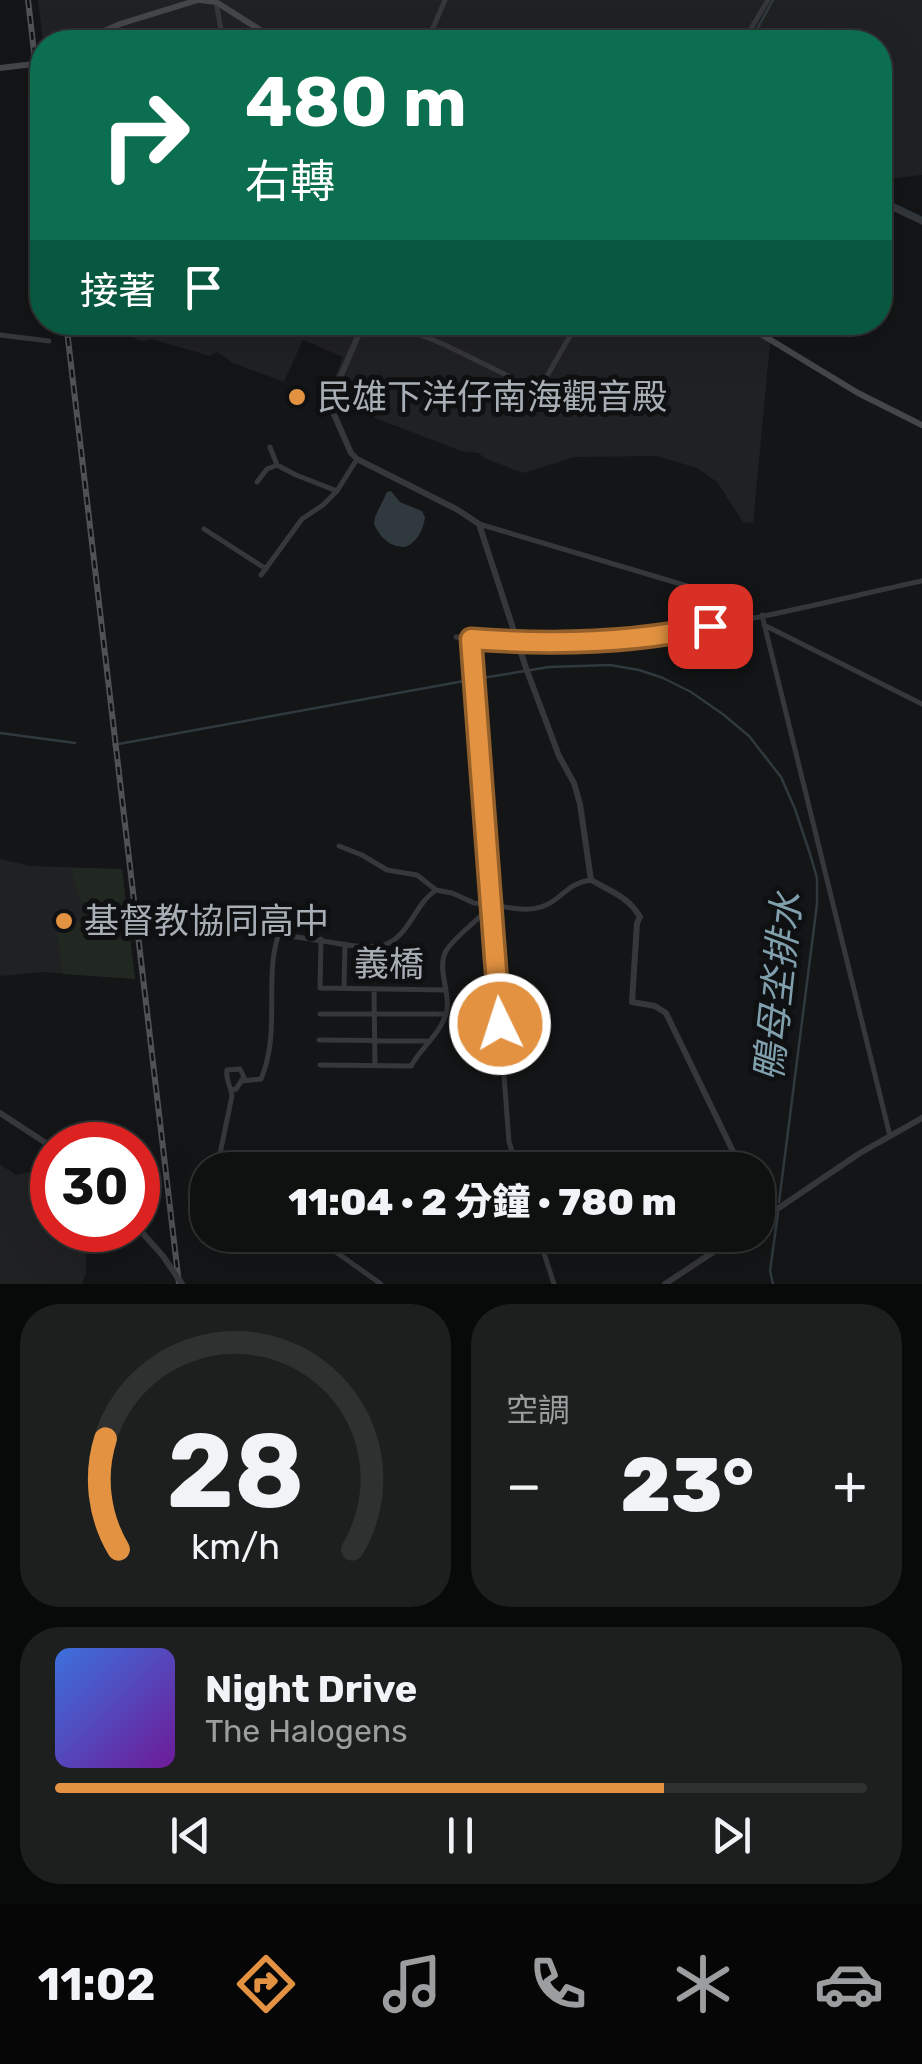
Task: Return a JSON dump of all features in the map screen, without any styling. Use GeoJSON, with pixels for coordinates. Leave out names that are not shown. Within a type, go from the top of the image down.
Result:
{"type":"FeatureCollection","features":[{"type":"Feature","properties":{"kind":"main road"},"geometry":{"type":"LineString","coordinates":[[107,30],[199,0],[216,1],[261,30]]}},
{"type":"Feature","properties":{"kind":"main road"},"geometry":{"type":"LineString","coordinates":[[0,68],[30,66]]}},
{"type":"Feature","properties":{"kind":"main road"},"geometry":{"type":"LineString","coordinates":[[762,335],[858,393],[922,425]]}},
{"type":"Feature","properties":{"kind":"street"},"geometry":{"type":"LineString","coordinates":[[432,30],[444,0]]}},
{"type":"Feature","properties":{"kind":"street"},"geometry":{"type":"LineString","coordinates":[[751,30],[768,0]]}},
{"type":"Feature","properties":{"kind":"street"},"geometry":{"type":"LineString","coordinates":[[216,1],[220,30]]}},
{"type":"Feature","properties":{"kind":"street"},"geometry":{"type":"LineString","coordinates":[[892,208],[922,222]]}},
{"type":"Feature","properties":{"kind":"street"},"geometry":{"type":"LineString","coordinates":[[0,335],[49,341]]}},
{"type":"Feature","properties":{"kind":"street"},"geometry":{"type":"LineString","coordinates":[[358,335],[329,403],[356,458],[479,524],[711,593],[744,614]]}},
{"type":"Feature","properties":{"kind":"street"},"geometry":{"type":"LineString","coordinates":[[421,335],[532,386],[547,376],[571,335]]}},
{"type":"Feature","properties":{"kind":"street"},"geometry":{"type":"LineString","coordinates":[[270,447],[277,465],[337,491]]}},
{"type":"Feature","properties":{"kind":"street"},"geometry":{"type":"LineString","coordinates":[[204,529],[263,572],[302,519],[337,491],[356,458]]}},
{"type":"Feature","properties":{"kind":"street"},"geometry":{"type":"LineString","coordinates":[[257,482],[277,465]]}},
{"type":"Feature","properties":{"kind":"street"},"geometry":{"type":"LineString","coordinates":[[479,524],[526,668],[559,756],[574,783],[591,880]]}},
{"type":"Feature","properties":{"kind":"street"},"geometry":{"type":"LineString","coordinates":[[456,636],[518,642],[602,642],[676,634],[922,581]]}},
{"type":"Feature","properties":{"kind":"street"},"geometry":{"type":"LineString","coordinates":[[762,615],[890,1136]]}},
{"type":"Feature","properties":{"kind":"street"},"geometry":{"type":"LineString","coordinates":[[764,624],[922,704]]}},
{"type":"Feature","properties":{"kind":"street"},"geometry":{"type":"LineString","coordinates":[[471,639],[512,1152]]}},
{"type":"Feature","properties":{"kind":"street"},"geometry":{"type":"LineString","coordinates":[[339,846],[388,870],[418,875],[436,890],[474,903],[539,908],[575,883],[591,880],[622,896],[640,917],[632,1002],[655,1006],[666,1013],[733,1152]]}},
{"type":"Feature","properties":{"kind":"street"},"geometry":{"type":"LineString","coordinates":[[242,1081],[261,1079],[266,1068],[272,1036],[278,936],[321,938],[361,946],[389,942],[409,925],[429,894],[436,890]]}},
{"type":"Feature","properties":{"kind":"street"},"geometry":{"type":"LineString","coordinates":[[320,1066],[411,1066],[434,1040],[446,1014],[442,960],[491,905]]}},
{"type":"Feature","properties":{"kind":"street","name":"義橋"},"geometry":{"type":"LineString","coordinates":[[321,938],[320,988],[446,990]]}},
{"type":"Feature","properties":{"kind":"street"},"geometry":{"type":"LineString","coordinates":[[344,988],[345,944]]}},
{"type":"Feature","properties":{"kind":"street"},"geometry":{"type":"LineString","coordinates":[[374,989],[375,1066]]}},
{"type":"Feature","properties":{"kind":"street","name":"義橋"},"geometry":{"type":"LineString","coordinates":[[320,1014],[446,1014]]}},
{"type":"Feature","properties":{"kind":"street"},"geometry":{"type":"LineString","coordinates":[[319,1040],[430,1041]]}},
{"type":"Feature","properties":{"kind":"street"},"geometry":{"type":"LineString","coordinates":[[221,1152],[232,1090],[227,1070],[240,1070],[242,1081],[232,1090]]}},
{"type":"Feature","properties":{"kind":"street"},"geometry":{"type":"LineString","coordinates":[[0,1113],[30,1132]]}},
{"type":"Feature","properties":{"kind":"street"},"geometry":{"type":"LineString","coordinates":[[775,1210],[922,1118]]}},
{"type":"Feature","properties":{"kind":"street"},"geometry":{"type":"LineString","coordinates":[[159,1252],[182,1284]]}},
{"type":"Feature","properties":{"kind":"street"},"geometry":{"type":"LineString","coordinates":[[336,1252],[381,1284]]}},
{"type":"Feature","properties":{"kind":"street"},"geometry":{"type":"LineString","coordinates":[[544,1252],[554,1284]]}},
{"type":"Feature","properties":{"kind":"street"},"geometry":{"type":"LineString","coordinates":[[666,1284],[714,1252]]}},
{"type":"Feature","properties":{"kind":"shaded area"},"geometry":{"type":"Polygon","coordinates":[[[38,0],[922,0],[922,175],[892,179],[892,30],[42,30],[38,0]]]}},
{"type":"Feature","properties":{"kind":"shaded area"},"geometry":{"type":"Polygon","coordinates":[[[127,335],[771,335],[753,523],[743,522],[717,482],[697,468],[657,456],[575,457],[523,473],[479,453],[461,451],[326,399],[343,357],[303,340],[284,382],[233,363],[217,352],[210,356],[151,339],[143,342],[127,335]]]}},
{"type":"Feature","properties":{"kind":"shaded area"},"geometry":{"type":"Polygon","coordinates":[[[391,491],[400,502],[422,511],[425,517],[419,535],[405,547],[386,541],[374,524],[387,492],[391,491]]]}},
{"type":"Feature","properties":{"kind":"shaded area","name":"基督教協同高中"},"geometry":{"type":"Polygon","coordinates":[[[0,859],[30,866],[122,869],[135,979],[44,972],[0,976],[0,859]]]}},
{"type":"Feature","properties":{"kind":"shaded area"},"geometry":{"type":"Polygon","coordinates":[[[70,868],[122,869],[135,979],[63,974],[57,933],[65,932],[69,924],[87,921],[70,868]]]}},
{"type":"Feature","properties":{"kind":"shaded area"},"geometry":{"type":"Polygon","coordinates":[[[0,1164],[16,1175],[30,1174],[30,1252],[86,1252],[82,1284],[0,1284],[0,1164]]]}},
{"type":"Feature","properties":{"kind":"waterway"},"geometry":{"type":"LineString","coordinates":[[757,30],[773,0]]}},
{"type":"Feature","properties":{"kind":"waterway"},"geometry":{"type":"LineString","coordinates":[[892,204],[922,218]]}},
{"type":"Feature","properties":{"kind":"waterway","name":"鴨母坔排水"},"geometry":{"type":"LineString","coordinates":[[113,745],[549,667],[610,665],[639,670],[691,692],[749,736],[781,777],[817,878],[817,904],[779,1202]]}},
{"type":"Feature","properties":{"kind":"waterway","name":"鴨母坔排水"},"geometry":{"type":"LineString","coordinates":[[0,733],[75,743]]}},
{"type":"Feature","properties":{"kind":"waterway","name":"鴨母坔排水"},"geometry":{"type":"LineString","coordinates":[[773,1284],[770,1271],[778,1213]]}},
{"type":"Feature","properties":{"kind":"railway"},"geometry":{"type":"LineString","coordinates":[[28,0],[31,30]]}},
{"type":"Feature","properties":{"kind":"railway"},"geometry":{"type":"LineString","coordinates":[[68,335],[179,1284]]}},
{"type":"Feature","properties":{"kind":"place","name":"民雄下洋仔南海觀音殿"},"geometry":{"type":"Point","coordinates":[297,397]}},
{"type":"Feature","properties":{"kind":"place","name":"基督教協同高中"},"geometry":{"type":"Point","coordinates":[64,921]}},
{"type":"Feature","properties":{"kind":"route"},"geometry":{"type":"LineString","coordinates":[[500,1024],[471,639],[602,642],[710,626]]}}]}
